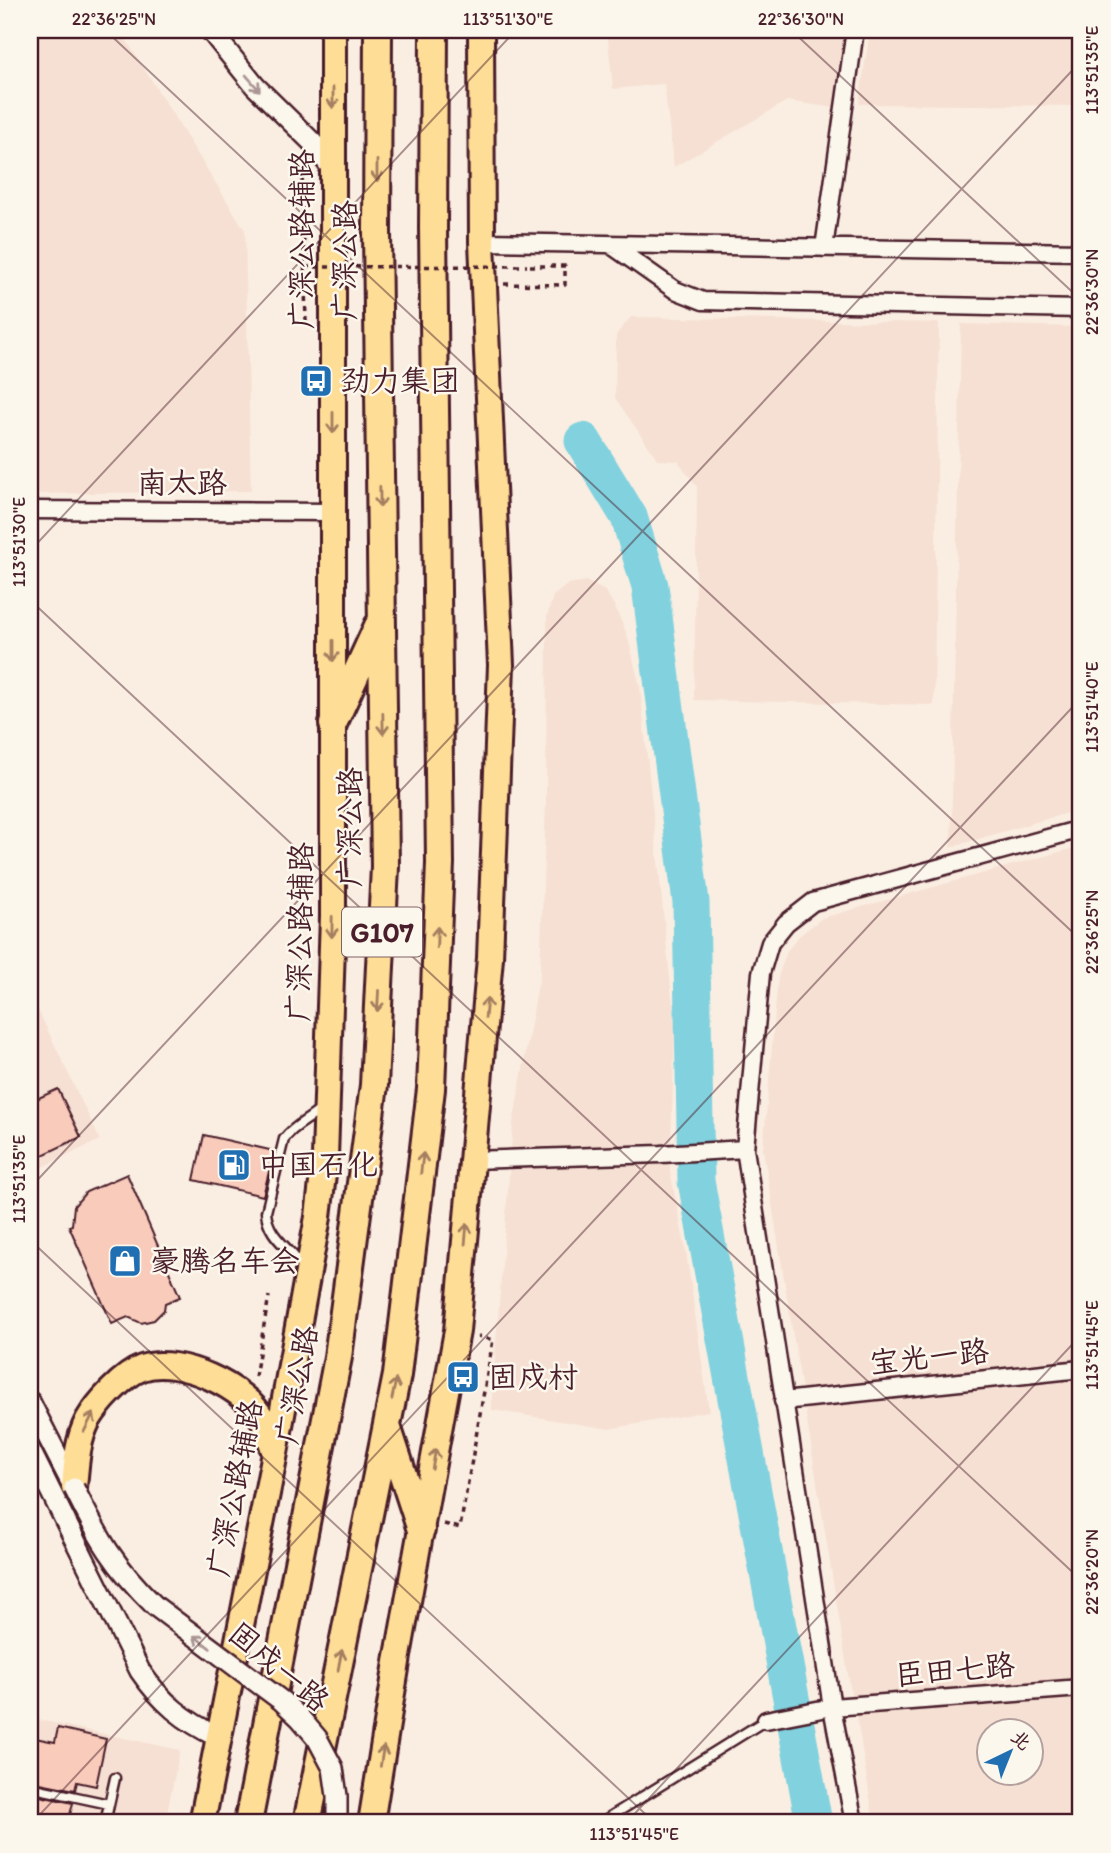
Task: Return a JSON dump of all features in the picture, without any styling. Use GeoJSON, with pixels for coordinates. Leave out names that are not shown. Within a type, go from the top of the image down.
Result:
{"type":"FeatureCollection","features":[{"type":"Feature","properties":{"kind":"highway","name":"广深公路"},"geometry":{"type":"LineString","coordinates":[[248,1823],[338,1357],[374,1085],[385,867],[377,232],[378,30]]}},
{"type":"Feature","properties":{"kind":"highway","name":"G107"},"geometry":{"type":"LineString","coordinates":[[307,1823],[397,1375],[430,1089],[440,863],[433,30]]}},
{"type":"Feature","properties":{"kind":"highway"},"geometry":{"type":"LineString","coordinates":[[333,724],[382,618]]}},
{"type":"Feature","properties":{"kind":"highway"},"geometry":{"type":"LineString","coordinates":[[387,1426],[430,1527]]}},
{"type":"Feature","properties":{"kind":"main road","name":"广深公路辅路"},"geometry":{"type":"LineString","coordinates":[[202,1823],[275,1453],[325,1157],[333,916],[333,30]]}},
{"type":"Feature","properties":{"kind":"main road"},"geometry":{"type":"LineString","coordinates":[[371,1823],[430,1527],[457,1331],[490,958],[501,665],[482,242],[481,30]]}},
{"type":"Feature","properties":{"kind":"main road"},"geometry":{"type":"LineString","coordinates":[[74,1488],[78,1446],[88,1420],[108,1391],[141,1368],[172,1366],[206,1375],[239,1392],[263,1419],[275,1453]]}},
{"type":"Feature","properties":{"kind":"street"},"geometry":{"type":"LineString","coordinates":[[210,30],[255,86],[312,142],[333,170]]}},
{"type":"Feature","properties":{"kind":"street"},"geometry":{"type":"LineString","coordinates":[[824,248],[855,30]]}},
{"type":"Feature","properties":{"kind":"street"},"geometry":{"type":"LineString","coordinates":[[482,242],[1081,252]]}},
{"type":"Feature","properties":{"kind":"street"},"geometry":{"type":"LineString","coordinates":[[611,245],[675,290],[704,301],[1081,309]]}},
{"type":"Feature","properties":{"kind":"street","name":"南太路"},"geometry":{"type":"LineString","coordinates":[[30,510],[333,512]]}},
{"type":"Feature","properties":{"kind":"street"},"geometry":{"type":"LineString","coordinates":[[854,1823],[832,1707],[745,1149],[761,973],[771,943],[786,923],[813,902],[1081,829]]}},
{"type":"Feature","properties":{"kind":"street"},"geometry":{"type":"LineString","coordinates":[[472,1160],[745,1149]]}},
{"type":"Feature","properties":{"kind":"street","name":"宝光一路"},"geometry":{"type":"LineString","coordinates":[[783,1401],[1081,1369]]}},
{"type":"Feature","properties":{"kind":"street","name":"固戍一路"},"geometry":{"type":"LineString","coordinates":[[30,1402],[111,1558],[139,1591],[155,1606],[282,1701],[317,1738],[332,1768],[338,1796],[337,1823]]}},
{"type":"Feature","properties":{"kind":"street"},"geometry":{"type":"LineString","coordinates":[[30,1450],[140,1671],[176,1713],[218,1737]]}},
{"type":"Feature","properties":{"kind":"street","name":"臣田七路"},"geometry":{"type":"LineString","coordinates":[[766,1720],[832,1707],[1081,1688]]}},
{"type":"Feature","properties":{"kind":"lane"},"geometry":{"type":"LineString","coordinates":[[307,1276],[299,1263],[273,1236],[266,1212],[284,1139],[290,1130],[320,1110],[328,1097]]}},
{"type":"Feature","properties":{"kind":"lane"},"geometry":{"type":"LineString","coordinates":[[600,1823],[766,1720]]}},
{"type":"Feature","properties":{"kind":"lane"},"geometry":{"type":"LineString","coordinates":[[105,1823],[115,1778]]}},
{"type":"Feature","properties":{"kind":"lane"},"geometry":{"type":"LineString","coordinates":[[30,1787],[109,1804]]}},
{"type":"Feature","properties":{"kind":"path"},"geometry":{"type":"LineString","coordinates":[[302,177],[306,323]]}},
{"type":"Feature","properties":{"kind":"path"},"geometry":{"type":"LineString","coordinates":[[305,267],[565,266],[565,285],[502,284]]}},
{"type":"Feature","properties":{"kind":"path"},"geometry":{"type":"LineString","coordinates":[[255,1377],[269,1296]]}},
{"type":"Feature","properties":{"kind":"path"},"geometry":{"type":"LineString","coordinates":[[430,1527],[460,1528],[493,1340],[476,1336]]}},
{"type":"Feature","properties":{"kind":"shaded area"},"geometry":{"type":"Polygon","coordinates":[[[30,30],[120,30],[245,230],[251,491],[30,494],[30,30]]]}},
{"type":"Feature","properties":{"kind":"shaded area"},"geometry":{"type":"Polygon","coordinates":[[[607,30],[844,30],[834,108],[787,101],[674,167],[664,84],[613,89],[607,30]]]}},
{"type":"Feature","properties":{"kind":"shaded area"},"geometry":{"type":"Polygon","coordinates":[[[870,30],[1081,30],[1081,106],[859,104],[870,30]]]}},
{"type":"Feature","properties":{"kind":"shaded area"},"geometry":{"type":"Polygon","coordinates":[[[631,317],[939,323],[934,705],[694,700],[697,487],[678,461],[658,460],[615,398],[616,335],[631,317]]]}},
{"type":"Feature","properties":{"kind":"shaded area"},"geometry":{"type":"Polygon","coordinates":[[[961,324],[1081,327],[1081,809],[951,847],[961,324]]]}},
{"type":"Feature","properties":{"kind":"shaded area"},"geometry":{"type":"Polygon","coordinates":[[[586,581],[605,591],[614,605],[627,634],[640,687],[675,1026],[670,1171],[686,1251],[709,1411],[609,1429],[492,1410],[513,1124],[540,973],[546,800],[547,617],[553,596],[568,584],[586,581]]]}},
{"type":"Feature","properties":{"kind":"shaded area"},"geometry":{"type":"Polygon","coordinates":[[[1081,846],[1081,1680],[852,1699],[763,1149],[778,977],[787,951],[799,936],[822,918],[1081,846]]]}},
{"type":"Feature","properties":{"kind":"shaded area"},"geometry":{"type":"Polygon","coordinates":[[[30,993],[100,1140],[30,1173],[30,993]]]}},
{"type":"Feature","properties":{"kind":"shaded area"},"geometry":{"type":"Polygon","coordinates":[[[1081,1695],[1081,1823],[874,1823],[856,1712],[1081,1695]]]}},
{"type":"Feature","properties":{"kind":"shaded area"},"geometry":{"type":"Polygon","coordinates":[[[30,1718],[180,1750],[165,1823],[30,1823],[30,1718]]]}},
{"type":"Feature","properties":{"kind":"building"},"geometry":{"type":"Polygon","coordinates":[[[58,1089],[81,1137],[30,1161],[30,1102],[58,1089]]]}},
{"type":"Feature","properties":{"kind":"building","name":"中国石化"},"geometry":{"type":"Polygon","coordinates":[[[204,1135],[274,1151],[263,1196],[194,1180],[204,1135]]]}},
{"type":"Feature","properties":{"kind":"building","name":"豪腾名车会"},"geometry":{"type":"Polygon","coordinates":[[[127,1174],[180,1297],[165,1303],[164,1310],[154,1320],[141,1323],[128,1317],[112,1324],[69,1226],[72,1225],[74,1206],[86,1192],[127,1174]]]}},
{"type":"Feature","properties":{"kind":"building"},"geometry":{"type":"Polygon","coordinates":[[[58,1728],[106,1739],[96,1786],[77,1782],[75,1790],[30,1781],[30,1737],[55,1742],[58,1728]]]}},
{"type":"Feature","properties":{"kind":"building"},"geometry":{"type":"Polygon","coordinates":[[[30,1794],[73,1803],[68,1823],[30,1823],[30,1794]]]}},
{"type":"Feature","properties":{"kind":"waterway"},"geometry":{"type":"LineString","coordinates":[[583,441],[629,517],[650,586],[691,902],[696,1181],[814,1823]]}},
{"type":"Feature","properties":{"kind":"place","name":"劲力集团"},"geometry":{"type":"Point","coordinates":[316,381]}},
{"type":"Feature","properties":{"kind":"place","name":"中国石化"},"geometry":{"type":"Point","coordinates":[234,1165]}},
{"type":"Feature","properties":{"kind":"place","name":"豪腾名车会"},"geometry":{"type":"Point","coordinates":[125,1261]}},
{"type":"Feature","properties":{"kind":"place","name":"固戍村"},"geometry":{"type":"Point","coordinates":[463,1377]}}]}
